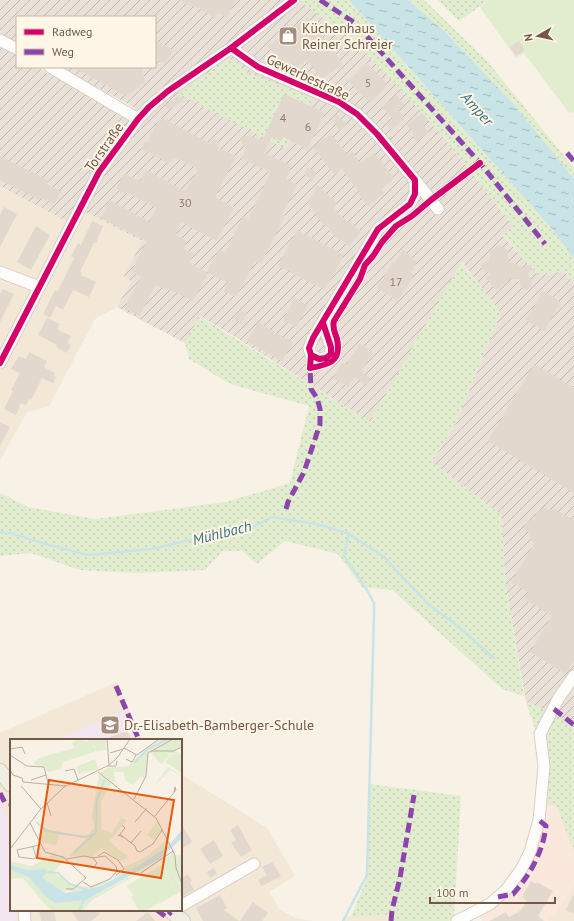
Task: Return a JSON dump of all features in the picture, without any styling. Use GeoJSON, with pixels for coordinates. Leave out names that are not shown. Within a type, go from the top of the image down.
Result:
{"type":"FeatureCollection","features":[{"type":"Feature","properties":{"kind":"main road"},"geometry":{"type":"LineString","coordinates":[[0,771],[10,784]]}},
{"type":"Feature","properties":{"kind":"main road"},"geometry":{"type":"LineString","coordinates":[[175,911],[183,921]]}},
{"type":"Feature","properties":{"kind":"street","name":"Torstraße"},"geometry":{"type":"LineString","coordinates":[[0,364],[99,172],[138,119],[149,107],[168,91],[231,48],[294,0]]}},
{"type":"Feature","properties":{"kind":"street"},"geometry":{"type":"LineString","coordinates":[[0,40],[16,48]]}},
{"type":"Feature","properties":{"kind":"street","name":"Gewerbestraße"},"geometry":{"type":"LineString","coordinates":[[231,48],[258,67],[340,102],[357,114],[377,134],[438,209]]}},
{"type":"Feature","properties":{"kind":"street"},"geometry":{"type":"LineString","coordinates":[[52,68],[138,119]]}},
{"type":"Feature","properties":{"kind":"street"},"geometry":{"type":"LineString","coordinates":[[323,323],[378,229],[410,204],[415,194],[415,180]]}},
{"type":"Feature","properties":{"kind":"street"},"geometry":{"type":"LineString","coordinates":[[0,272],[39,287]]}},
{"type":"Feature","properties":{"kind":"street"},"geometry":{"type":"LineString","coordinates":[[458,921],[478,916],[506,889],[522,868],[530,852],[539,820],[544,766],[540,734],[554,710],[558,699],[574,676]]}},
{"type":"Feature","properties":{"kind":"street"},"geometry":{"type":"LineString","coordinates":[[182,904],[254,864]]}},
{"type":"Feature","properties":{"kind":"street"},"geometry":{"type":"LineString","coordinates":[[24,911],[25,921]]}},
{"type":"Feature","properties":{"kind":"shaded area"},"geometry":{"type":"Polygon","coordinates":[[[0,0],[299,0],[346,34],[396,84],[437,129],[514,227],[502,235],[539,276],[563,271],[574,282],[574,728],[557,715],[526,702],[505,581],[502,516],[432,462],[455,425],[501,313],[462,262],[370,422],[200,316],[185,343],[117,307],[131,281],[124,276],[142,241],[76,207],[68,222],[0,186],[0,47],[16,55],[16,68],[39,68],[125,116],[135,108],[62,68],[156,68],[156,16],[16,16],[16,42],[0,33],[0,0]]]}},
{"type":"Feature","properties":{"kind":"shaded area"},"geometry":{"type":"Polygon","coordinates":[[[0,186],[68,221],[76,207],[142,241],[125,276],[131,280],[117,307],[95,319],[49,406],[27,412],[0,460],[0,186]]]}},
{"type":"Feature","properties":{"kind":"shaded area"},"geometry":{"type":"Polygon","coordinates":[[[117,682],[142,739],[10,739],[10,911],[182,911],[182,775],[267,828],[295,876],[269,892],[279,909],[295,918],[313,921],[0,921],[0,733],[117,682]]]}},
{"type":"Feature","properties":{"kind":"shaded area","name":"Dr.-Elisabeth-Bamberger-Schule"},"geometry":{"type":"Polygon","coordinates":[[[123,710],[136,739],[59,739],[123,710]]]}},
{"type":"Feature","properties":{"kind":"shaded area"},"geometry":{"type":"Polygon","coordinates":[[[0,799],[8,821],[10,911],[15,911],[16,915],[15,921],[0,921],[0,799]]]}},
{"type":"Feature","properties":{"kind":"shaded area"},"geometry":{"type":"Polygon","coordinates":[[[538,803],[556,806],[574,851],[574,884],[557,912],[547,921],[482,921],[476,908],[504,885],[520,863],[528,845],[538,803]]]}},
{"type":"Feature","properties":{"kind":"shaded area"},"geometry":{"type":"Polygon","coordinates":[[[574,884],[574,921],[547,921],[557,912],[574,884]]]}},
{"type":"Feature","properties":{"kind":"shaded area"},"geometry":{"type":"Polygon","coordinates":[[[388,915],[389,921],[342,921],[344,917],[388,915]]]}},
{"type":"Feature","properties":{"kind":"green space"},"geometry":{"type":"Polygon","coordinates":[[[304,0],[349,0],[553,230],[574,259],[574,282],[563,271],[539,276],[502,234],[513,226],[437,129],[396,84],[346,34],[300,2],[304,0]]]}},
{"type":"Feature","properties":{"kind":"green space"},"geometry":{"type":"Polygon","coordinates":[[[408,0],[424,0],[487,61],[574,168],[574,179],[512,102],[443,30],[408,0]]]}},
{"type":"Feature","properties":{"kind":"green space"},"geometry":{"type":"Polygon","coordinates":[[[438,0],[489,0],[459,21],[438,0]]]}},
{"type":"Feature","properties":{"kind":"green space"},"geometry":{"type":"Polygon","coordinates":[[[489,0],[574,0],[574,114],[572,111],[569,113],[524,53],[516,58],[480,7],[489,0]]]}},
{"type":"Feature","properties":{"kind":"green space"},"geometry":{"type":"Polygon","coordinates":[[[230,59],[238,63],[244,71],[313,98],[286,149],[179,94],[222,62],[230,59]]]}},
{"type":"Feature","properties":{"kind":"green space"},"geometry":{"type":"Polygon","coordinates":[[[461,262],[501,313],[455,425],[432,462],[502,516],[505,581],[524,696],[502,689],[392,590],[362,587],[338,554],[285,541],[257,564],[242,551],[223,551],[205,570],[137,573],[80,570],[31,553],[0,556],[0,493],[28,507],[95,519],[226,502],[290,483],[309,406],[230,384],[189,359],[185,343],[199,316],[370,422],[461,262]]]}},
{"type":"Feature","properties":{"kind":"green space"},"geometry":{"type":"Polygon","coordinates":[[[526,702],[557,715],[574,728],[574,851],[556,806],[538,803],[538,746],[535,729],[526,702]]]}},
{"type":"Feature","properties":{"kind":"green space"},"geometry":{"type":"Polygon","coordinates":[[[370,784],[461,796],[454,919],[448,921],[389,921],[388,915],[351,917],[368,875],[370,784]]]}},
{"type":"Feature","properties":{"kind":"water","name":"Amper"},"geometry":{"type":"Polygon","coordinates":[[[349,0],[408,0],[443,30],[512,102],[574,179],[574,259],[553,230],[349,0]]]}},
{"type":"Feature","properties":{"kind":"building"},"geometry":{"type":"Polygon","coordinates":[[[179,0],[236,0],[227,17],[218,13],[215,18],[195,6],[194,8],[179,0]]]}},
{"type":"Feature","properties":{"kind":"building"},"geometry":{"type":"Polygon","coordinates":[[[308,17],[343,64],[322,79],[307,60],[297,68],[278,60],[268,46],[308,17]]]}},
{"type":"Feature","properties":{"kind":"building"},"geometry":{"type":"Polygon","coordinates":[[[156,41],[173,50],[165,64],[156,59],[156,41]]]}},
{"type":"Feature","properties":{"kind":"building"},"geometry":{"type":"Polygon","coordinates":[[[519,41],[525,50],[516,56],[510,47],[519,41]]]}},
{"type":"Feature","properties":{"kind":"building"},"geometry":{"type":"Polygon","coordinates":[[[366,63],[388,85],[371,102],[369,102],[348,81],[366,63]]]}},
{"type":"Feature","properties":{"kind":"building"},"geometry":{"type":"Polygon","coordinates":[[[75,68],[142,68],[145,82],[126,96],[75,68]]]}},
{"type":"Feature","properties":{"kind":"building"},"geometry":{"type":"Polygon","coordinates":[[[284,94],[325,113],[307,149],[283,137],[281,141],[272,137],[264,153],[292,166],[286,179],[297,185],[282,214],[285,215],[261,264],[255,261],[236,297],[224,291],[228,283],[207,272],[219,249],[225,253],[243,216],[248,219],[270,174],[267,170],[241,158],[245,150],[240,138],[249,135],[262,141],[284,94]]]}},
{"type":"Feature","properties":{"kind":"building"},"geometry":{"type":"Polygon","coordinates":[[[396,95],[404,105],[398,110],[405,119],[391,130],[387,125],[393,120],[382,107],[396,95]]]}},
{"type":"Feature","properties":{"kind":"building"},"geometry":{"type":"Polygon","coordinates":[[[178,96],[184,100],[169,110],[165,105],[178,96]]]}},
{"type":"Feature","properties":{"kind":"building"},"geometry":{"type":"Polygon","coordinates":[[[422,113],[428,121],[423,125],[429,132],[417,142],[412,136],[414,133],[407,125],[422,113]]]}},
{"type":"Feature","properties":{"kind":"building"},"geometry":{"type":"Polygon","coordinates":[[[336,114],[348,125],[340,131],[333,121],[336,114]]]}},
{"type":"Feature","properties":{"kind":"building"},"geometry":{"type":"Polygon","coordinates":[[[160,117],[211,144],[214,139],[220,142],[217,147],[236,156],[215,197],[234,208],[216,241],[181,222],[176,235],[187,241],[184,249],[194,254],[189,263],[208,273],[193,301],[167,288],[166,290],[156,285],[139,316],[124,308],[141,277],[131,272],[147,241],[101,218],[109,200],[149,222],[156,208],[128,193],[127,195],[116,189],[124,173],[140,181],[146,170],[185,191],[190,184],[198,169],[173,157],[168,163],[141,149],[144,142],[147,143],[160,117]]]}},
{"type":"Feature","properties":{"kind":"building"},"geometry":{"type":"Polygon","coordinates":[[[331,134],[348,155],[352,151],[361,163],[374,153],[394,178],[381,189],[384,193],[368,206],[342,169],[335,175],[313,147],[331,134]]]}},
{"type":"Feature","properties":{"kind":"building"},"geometry":{"type":"Polygon","coordinates":[[[0,156],[49,181],[47,184],[61,192],[54,204],[40,197],[39,200],[0,180],[0,156]]]}},
{"type":"Feature","properties":{"kind":"building"},"geometry":{"type":"Polygon","coordinates":[[[308,167],[317,172],[313,180],[304,175],[308,167]]]}},
{"type":"Feature","properties":{"kind":"building"},"geometry":{"type":"Polygon","coordinates":[[[317,185],[337,203],[333,210],[361,231],[349,246],[329,231],[330,229],[315,216],[317,213],[310,208],[308,203],[317,185]]]}},
{"type":"Feature","properties":{"kind":"building"},"geometry":{"type":"Polygon","coordinates":[[[4,207],[17,214],[0,247],[0,215],[4,207]]]}},
{"type":"Feature","properties":{"kind":"building"},"geometry":{"type":"Polygon","coordinates":[[[92,221],[103,226],[96,243],[94,243],[80,272],[82,273],[81,275],[96,282],[89,297],[73,290],[63,310],[56,306],[50,318],[43,314],[55,290],[58,291],[74,258],[71,256],[78,243],[81,245],[92,221]]]}},
{"type":"Feature","properties":{"kind":"building"},"geometry":{"type":"Polygon","coordinates":[[[36,226],[50,235],[31,270],[17,262],[36,226]]]}},
{"type":"Feature","properties":{"kind":"building"},"geometry":{"type":"Polygon","coordinates":[[[297,230],[344,255],[325,290],[278,266],[297,230]]]}},
{"type":"Feature","properties":{"kind":"building"},"geometry":{"type":"Polygon","coordinates":[[[497,246],[504,247],[507,250],[509,262],[517,264],[522,268],[526,265],[530,266],[531,270],[527,274],[532,281],[530,288],[526,290],[521,288],[519,279],[510,279],[496,290],[486,278],[491,274],[483,270],[481,265],[490,260],[491,251],[497,246]]]}},
{"type":"Feature","properties":{"kind":"building"},"geometry":{"type":"Polygon","coordinates":[[[403,250],[417,262],[411,273],[414,275],[398,301],[377,288],[393,262],[395,263],[403,250]]]}},
{"type":"Feature","properties":{"kind":"building"},"geometry":{"type":"Polygon","coordinates":[[[3,289],[14,294],[0,322],[0,294],[3,289]]]}},
{"type":"Feature","properties":{"kind":"building"},"geometry":{"type":"Polygon","coordinates":[[[543,291],[561,302],[544,331],[526,320],[543,291]]]}},
{"type":"Feature","properties":{"kind":"building"},"geometry":{"type":"Polygon","coordinates":[[[295,298],[308,306],[296,327],[283,320],[295,298]]]}},
{"type":"Feature","properties":{"kind":"building"},"geometry":{"type":"Polygon","coordinates":[[[240,310],[247,314],[241,324],[234,320],[240,310]]]}},
{"type":"Feature","properties":{"kind":"building"},"geometry":{"type":"Polygon","coordinates":[[[47,318],[60,324],[57,329],[71,336],[67,343],[71,345],[67,353],[56,347],[57,345],[38,335],[47,318]]]}},
{"type":"Feature","properties":{"kind":"building"},"geometry":{"type":"Polygon","coordinates":[[[258,322],[293,343],[282,361],[247,341],[258,322]]]}},
{"type":"Feature","properties":{"kind":"building"},"geometry":{"type":"Polygon","coordinates":[[[360,344],[373,352],[361,372],[371,378],[367,385],[354,377],[348,387],[333,378],[342,363],[346,365],[360,344]]]}},
{"type":"Feature","properties":{"kind":"building"},"geometry":{"type":"Polygon","coordinates":[[[29,352],[47,361],[44,367],[55,373],[54,376],[56,377],[53,383],[42,378],[31,400],[29,399],[26,405],[21,403],[16,415],[4,409],[13,391],[11,390],[20,373],[11,369],[19,356],[26,359],[29,352]]]}},
{"type":"Feature","properties":{"kind":"building"},"geometry":{"type":"Polygon","coordinates":[[[534,364],[574,388],[574,493],[488,441],[534,364]]]}},
{"type":"Feature","properties":{"kind":"building"},"geometry":{"type":"Polygon","coordinates":[[[0,422],[10,427],[0,446],[0,422]]]}},
{"type":"Feature","properties":{"kind":"building"},"geometry":{"type":"Polygon","coordinates":[[[543,508],[553,511],[554,509],[574,520],[574,660],[566,674],[530,652],[552,616],[524,599],[528,592],[511,582],[534,544],[530,538],[530,533],[524,529],[525,524],[528,521],[534,520],[537,512],[543,508]]]}},
{"type":"Feature","properties":{"kind":"building"},"geometry":{"type":"Polygon","coordinates":[[[127,730],[131,739],[106,739],[127,730]]]}},
{"type":"Feature","properties":{"kind":"building"},"geometry":{"type":"Polygon","coordinates":[[[182,825],[192,842],[182,848],[182,825]]]}},
{"type":"Feature","properties":{"kind":"building"},"geometry":{"type":"Polygon","coordinates":[[[238,825],[252,850],[241,857],[231,843],[236,840],[230,830],[238,825]]]}},
{"type":"Feature","properties":{"kind":"building"},"geometry":{"type":"Polygon","coordinates":[[[214,840],[223,856],[210,864],[200,849],[214,840]]]}},
{"type":"Feature","properties":{"kind":"building"},"geometry":{"type":"Polygon","coordinates":[[[272,862],[281,876],[262,886],[258,880],[267,875],[262,867],[272,862]]]}},
{"type":"Feature","properties":{"kind":"building"},"geometry":{"type":"Polygon","coordinates":[[[214,868],[217,874],[210,878],[207,872],[214,868]]]}},
{"type":"Feature","properties":{"kind":"building"},"geometry":{"type":"Polygon","coordinates":[[[188,874],[192,881],[190,883],[194,890],[182,897],[182,878],[188,874]]]}},
{"type":"Feature","properties":{"kind":"building"},"geometry":{"type":"Polygon","coordinates":[[[531,881],[536,884],[537,882],[553,891],[538,916],[544,921],[489,921],[506,912],[509,917],[520,911],[527,901],[522,897],[531,881]]]}},
{"type":"Feature","properties":{"kind":"building"},"geometry":{"type":"Polygon","coordinates":[[[574,894],[574,914],[566,910],[574,894]]]}},
{"type":"Feature","properties":{"kind":"building"},"geometry":{"type":"Polygon","coordinates":[[[220,895],[227,908],[224,910],[239,921],[203,921],[196,908],[220,895]]]}},
{"type":"Feature","properties":{"kind":"building"},"geometry":{"type":"Polygon","coordinates":[[[253,902],[268,913],[262,921],[240,921],[253,902]]]}},
{"type":"Feature","properties":{"kind":"building"},"geometry":{"type":"Polygon","coordinates":[[[39,911],[54,911],[56,921],[41,921],[39,911]]]}},
{"type":"Feature","properties":{"kind":"building"},"geometry":{"type":"Polygon","coordinates":[[[72,911],[98,911],[100,914],[91,921],[78,921],[72,911]]]}},
{"type":"Feature","properties":{"kind":"building"},"geometry":{"type":"Polygon","coordinates":[[[148,912],[155,921],[136,921],[148,912]]]}},
{"type":"Feature","properties":{"kind":"waterway","name":"Mühlbach"},"geometry":{"type":"LineString","coordinates":[[0,532],[10,533],[88,555],[152,549],[193,539],[251,528],[272,517],[317,524],[349,534],[384,557],[428,604],[455,624],[494,658]]}},
{"type":"Feature","properties":{"kind":"waterway"},"geometry":{"type":"LineString","coordinates":[[343,921],[367,875],[374,614],[374,603],[344,556],[349,534]]}},
{"type":"Feature","properties":{"kind":"marked path"},"geometry":{"type":"LineString","coordinates":[[320,0],[355,23],[480,163],[545,244]]}},
{"type":"Feature","properties":{"kind":"marked path"},"geometry":{"type":"LineString","coordinates":[[567,153],[574,161]]}},
{"type":"Feature","properties":{"kind":"marked path"},"geometry":{"type":"LineString","coordinates":[[286,509],[288,502],[304,472],[320,424],[320,409],[317,398],[311,389],[310,368]]}},
{"type":"Feature","properties":{"kind":"marked path"},"geometry":{"type":"LineString","coordinates":[[116,686],[139,739]]}},
{"type":"Feature","properties":{"kind":"marked path"},"geometry":{"type":"LineString","coordinates":[[554,709],[574,725]]}},
{"type":"Feature","properties":{"kind":"marked path"},"geometry":{"type":"LineString","coordinates":[[0,793],[5,803],[10,804]]}},
{"type":"Feature","properties":{"kind":"marked path"},"geometry":{"type":"LineString","coordinates":[[391,921],[414,795]]}},
{"type":"Feature","properties":{"kind":"marked path"},"geometry":{"type":"LineString","coordinates":[[498,897],[513,894],[535,863],[542,845],[546,826],[539,820]]}},
{"type":"Feature","properties":{"kind":"marked path"},"geometry":{"type":"LineString","coordinates":[[158,911],[166,917],[171,912]]}},
{"type":"Feature","properties":{"kind":"cycle path"},"geometry":{"type":"LineString","coordinates":[[0,363],[99,172],[138,119],[149,107],[168,91],[231,48],[294,0]]}},
{"type":"Feature","properties":{"kind":"cycle path"},"geometry":{"type":"LineString","coordinates":[[231,48],[258,67],[339,102],[357,114],[377,134],[415,180],[415,194],[410,204],[378,229],[313,338],[309,348],[311,355],[319,359],[326,358],[331,354],[331,347],[323,323]]}},
{"type":"Feature","properties":{"kind":"cycle path"},"geometry":{"type":"LineString","coordinates":[[311,355],[310,368],[328,364],[335,357],[338,347],[333,323],[360,279],[365,265],[396,226],[412,216],[480,163]]}},
{"type":"Feature","properties":{"kind":"place","name":"Küchenhaus Reiner Schreier"},"geometry":{"type":"Point","coordinates":[288,36]}},
{"type":"Feature","properties":{"kind":"place","name":"Dr.-Elisabeth-Bamberger-Schule"},"geometry":{"type":"Point","coordinates":[110,725]}}]}
